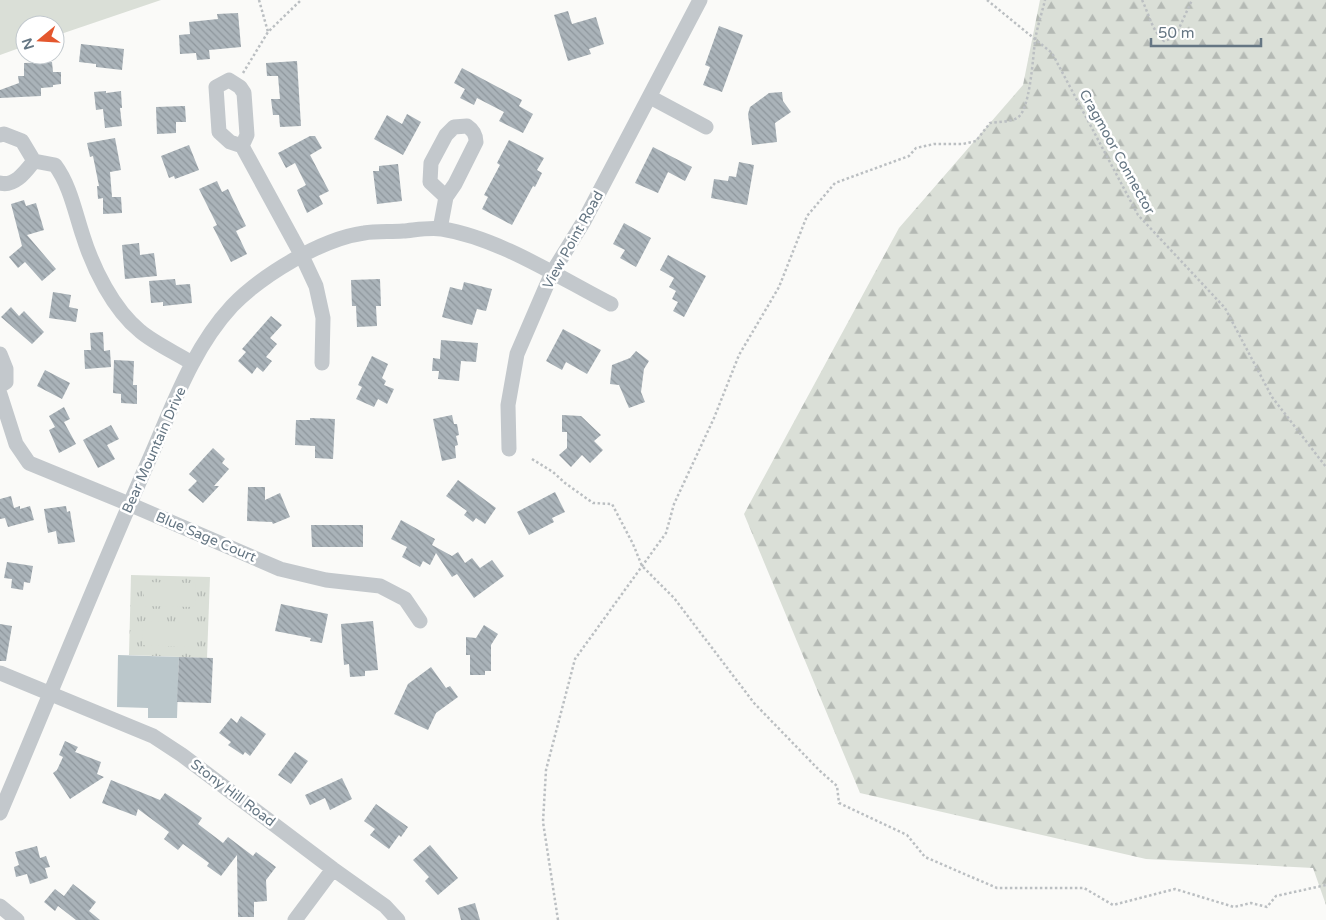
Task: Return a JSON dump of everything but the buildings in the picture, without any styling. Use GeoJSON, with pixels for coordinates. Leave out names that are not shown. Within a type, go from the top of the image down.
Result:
{"type":"FeatureCollection","features":[{"type":"Feature","properties":{"kind":"street","name":"View Point Road"},"geometry":{"type":"LineString","coordinates":[[509,449],[508,405],[518,354],[552,273],[584,222],[700,0]]}},
{"type":"Feature","properties":{"kind":"street"},"geometry":{"type":"LineString","coordinates":[[242,146],[247,135],[244,93],[229,80],[216,87],[219,132],[230,142],[242,146],[302,256],[316,286],[323,318],[322,363]]}},
{"type":"Feature","properties":{"kind":"street"},"geometry":{"type":"LineString","coordinates":[[650,97],[706,127]]}},
{"type":"Feature","properties":{"kind":"street"},"geometry":{"type":"LineString","coordinates":[[0,135],[4,134],[22,141],[34,161]]}},
{"type":"Feature","properties":{"kind":"street"},"geometry":{"type":"LineString","coordinates":[[0,183],[5,184],[22,177],[34,161]]}},
{"type":"Feature","properties":{"kind":"street"},"geometry":{"type":"LineString","coordinates":[[34,161],[55,164],[64,176],[87,249],[99,276],[120,309],[140,331],[192,363]]}},
{"type":"Feature","properties":{"kind":"street"},"geometry":{"type":"LineString","coordinates":[[440,229],[446,197]]}},
{"type":"Feature","properties":{"kind":"street","name":"Bear Mountain Drive"},"geometry":{"type":"LineString","coordinates":[[0,813],[51,695],[129,504],[192,363],[214,328],[233,305],[260,282],[302,256],[331,242],[363,233],[440,229],[473,237],[506,249],[612,304]]}},
{"type":"Feature","properties":{"kind":"street"},"geometry":{"type":"LineString","coordinates":[[0,354],[6,369],[6,382],[0,386]]}},
{"type":"Feature","properties":{"kind":"street","name":"Blue Sage Court"},"geometry":{"type":"LineString","coordinates":[[0,394],[16,444],[29,463],[280,569],[326,580],[380,586],[406,598],[420,622]]}},
{"type":"Feature","properties":{"kind":"street","name":"Stony Hill Road"},"geometry":{"type":"LineString","coordinates":[[0,673],[153,736],[182,755],[385,906],[398,920]]}},
{"type":"Feature","properties":{"kind":"street"},"geometry":{"type":"LineString","coordinates":[[295,920],[333,869]]}},
{"type":"Feature","properties":{"kind":"street"},"geometry":{"type":"LineString","coordinates":[[0,906],[18,920]]}},
{"type":"Feature","properties":{"kind":"path"},"geometry":{"type":"LineString","coordinates":[[259,0],[268,32]]}},
{"type":"Feature","properties":{"kind":"path"},"geometry":{"type":"LineString","coordinates":[[236,85],[268,32],[300,0]]}},
{"type":"Feature","properties":{"kind":"path","name":"Cragmoor Connector"},"geometry":{"type":"LineString","coordinates":[[987,0],[1052,53],[1138,215],[1226,308],[1272,397],[1326,467]]}},
{"type":"Feature","properties":{"kind":"path"},"geometry":{"type":"LineString","coordinates":[[558,920],[544,822],[546,770],[575,659],[666,533],[674,504],[714,418],[739,355],[779,288],[807,216],[835,183],[909,156],[916,148],[934,144],[963,144],[976,141],[990,123],[1017,118],[1022,114],[1030,84],[1035,40],[1045,0]]}},
{"type":"Feature","properties":{"kind":"path"},"geometry":{"type":"LineString","coordinates":[[1142,0],[1156,34],[1164,42],[1175,37],[1192,0]]}},
{"type":"Feature","properties":{"kind":"path"},"geometry":{"type":"LineString","coordinates":[[532,459],[554,472],[565,483],[593,503],[612,504],[634,544],[642,566],[674,598],[754,703],[837,786],[839,803],[907,835],[925,858],[997,888],[1084,888],[1113,905],[1175,889],[1234,907],[1251,902],[1267,907],[1276,896],[1326,885]]}},
{"type":"Feature","properties":{"kind":"green space"},"geometry":{"type":"Polygon","coordinates":[[[0,0],[161,0],[65,33],[65,15],[15,15],[15,50],[0,55],[0,0]]]}},
{"type":"Feature","properties":{"kind":"green space"},"geometry":{"type":"Polygon","coordinates":[[[1040,0],[1326,0],[1326,905],[1313,868],[1146,859],[860,793],[744,514],[899,228],[1023,85],[1040,0]]]}},
{"type":"Feature","properties":{"kind":"green space"},"geometry":{"type":"Polygon","coordinates":[[[131,575],[210,577],[207,658],[129,655],[131,575]]]}},
{"type":"Feature","properties":{"kind":"green space"},"geometry":{"type":"Polygon","coordinates":[[[144,582],[196,583],[195,607],[144,606],[144,582]]]}},
{"type":"Feature","properties":{"kind":"green space"},"geometry":{"type":"Polygon","coordinates":[[[143,621],[194,623],[194,647],[142,645],[143,621]]]}},
{"type":"Feature","properties":{"kind":"shaded area"},"geometry":{"type":"Polygon","coordinates":[[[118,655],[179,657],[177,718],[148,718],[148,708],[117,707],[118,655]]]}}]}
